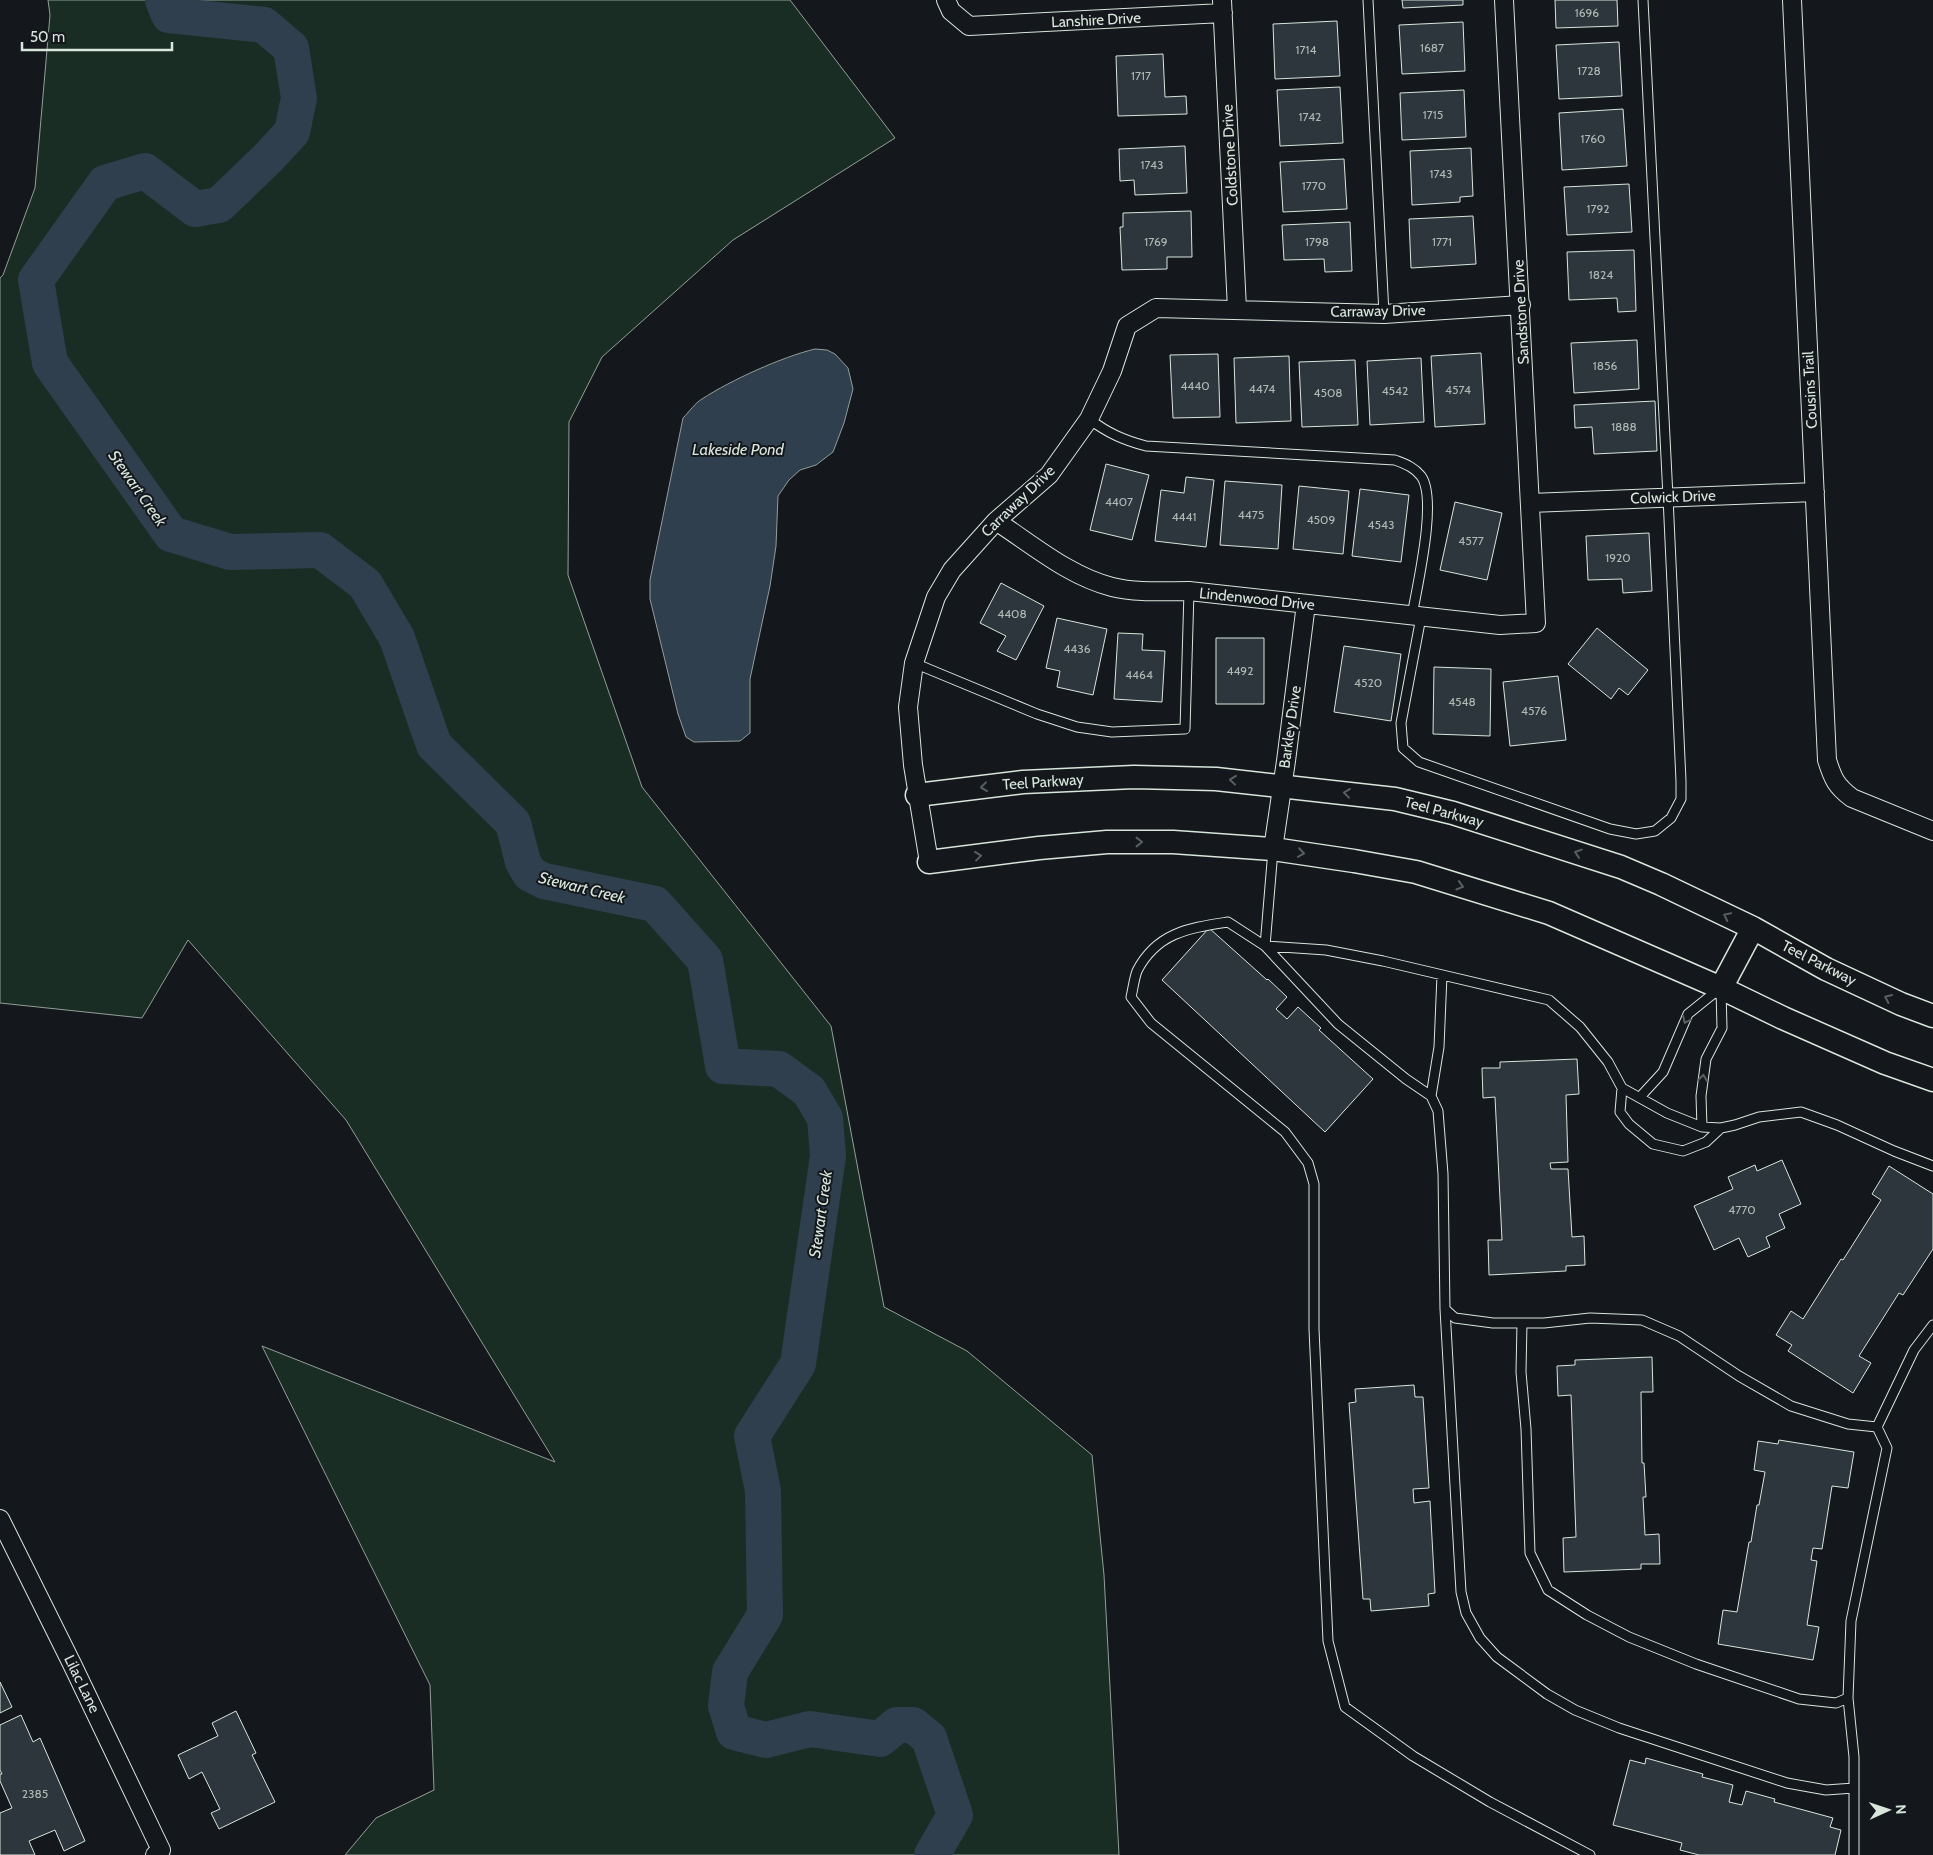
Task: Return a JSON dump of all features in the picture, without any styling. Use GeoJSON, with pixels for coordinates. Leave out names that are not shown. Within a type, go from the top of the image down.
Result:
{"type":"FeatureCollection","features":[{"type":"Feature","properties":{"kind":"street","name":"Lanshire Drive"},"geometry":{"type":"LineString","coordinates":[[946,0],[951,11],[969,26],[1222,7]]}},
{"type":"Feature","properties":{"kind":"street","name":"Sandstone Drive"},"geometry":{"type":"LineString","coordinates":[[1504,0],[1536,623]]}},
{"type":"Feature","properties":{"kind":"street","name":"Cousins Trail"},"geometry":{"type":"LineString","coordinates":[[1792,0],[1827,760],[1833,780],[1852,798],[1933,830]]}},
{"type":"Feature","properties":{"kind":"street","name":"Coldstone Drive"},"geometry":{"type":"LineString","coordinates":[[1222,7],[1237,309]]}},
{"type":"Feature","properties":{"kind":"street","name":"Carraway Drive"},"geometry":{"type":"LineString","coordinates":[[929,862],[909,736],[908,707],[914,663],[936,597],[952,570],[996,521],[1049,475],[1088,419],[1112,371],[1127,326],[1156,308],[1384,314],[1521,305]]}},
{"type":"Feature","properties":{"kind":"street","name":"Colwick Drive"},"geometry":{"type":"LineString","coordinates":[[1530,503],[1815,492]]}},
{"type":"Feature","properties":{"kind":"street","name":"Lindenwood Drive"},"geometry":{"type":"LineString","coordinates":[[996,521],[1076,574],[1113,587],[1153,591],[1189,591],[1500,625],[1536,623]]}},
{"type":"Feature","properties":{"kind":"street","name":"Barkley Drive"},"geometry":{"type":"LineString","coordinates":[[1273,850],[1306,604]]}},
{"type":"Feature","properties":{"kind":"street","name":"Teel Parkway"},"geometry":{"type":"LineString","coordinates":[[917,795],[1023,782],[1134,777],[1216,779],[1282,785],[1395,800],[1453,813],[1621,867],[1662,884],[1753,928],[1826,969],[1901,1004],[1933,1016]]}},
{"type":"Feature","properties":{"kind":"street"},"geometry":{"type":"LineString","coordinates":[[929,862],[1039,848],[1107,842],[1173,842],[1273,850],[1416,872],[1550,913],[1885,1063],[1933,1080]]}},
{"type":"Feature","properties":{"kind":"street"},"geometry":{"type":"LineString","coordinates":[[1721,988],[1753,928]]}},
{"type":"Feature","properties":{"kind":"street","name":"Lilac Lane"},"geometry":{"type":"LineString","coordinates":[[0,1519],[72,1664],[158,1852]]}},
{"type":"Feature","properties":{"kind":"lane"},"geometry":{"type":"LineString","coordinates":[[1368,0],[1384,314]]}},
{"type":"Feature","properties":{"kind":"lane"},"geometry":{"type":"LineString","coordinates":[[1088,419],[1110,434],[1128,442],[1146,446],[1395,460],[1412,466],[1422,477],[1427,492],[1429,513],[1401,724],[1403,748],[1420,762],[1610,829],[1636,834],[1655,831],[1671,818],[1681,799],[1643,0]]}},
{"type":"Feature","properties":{"kind":"lane"},"geometry":{"type":"LineString","coordinates":[[914,663],[1037,714],[1077,727],[1112,732],[1185,729],[1189,591]]}},
{"type":"Feature","properties":{"kind":"lane"},"geometry":{"type":"LineString","coordinates":[[1265,946],[1273,850]]}},
{"type":"Feature","properties":{"kind":"lane"},"geometry":{"type":"LineString","coordinates":[[1590,1855],[1490,1802],[1414,1756],[1344,1707],[1328,1641],[1314,1329],[1314,1184],[1308,1163],[1284,1132],[1151,1023],[1131,997],[1137,972],[1152,950],[1168,937],[1188,928],[1228,922],[1265,946],[1338,1024],[1406,1079],[1431,1096],[1438,1110],[1443,1174],[1445,1309],[1461,1592],[1466,1614],[1480,1638],[1497,1656],[1547,1694],[1575,1710],[1610,1724],[1786,1783],[1826,1790],[1854,1788]]}},
{"type":"Feature","properties":{"kind":"lane"},"geometry":{"type":"LineString","coordinates":[[1265,946],[1326,950],[1549,1000],[1580,1027],[1608,1062],[1622,1088],[1620,1112],[1629,1124],[1653,1144],[1683,1151],[1706,1142],[1721,1128]]}},
{"type":"Feature","properties":{"kind":"lane"},"geometry":{"type":"LineString","coordinates":[[1431,1096],[1439,1047],[1442,975]]}},
{"type":"Feature","properties":{"kind":"lane"},"geometry":{"type":"LineString","coordinates":[[1640,1097],[1663,1072],[1688,1014],[1721,988]]}},
{"type":"Feature","properties":{"kind":"lane"},"geometry":{"type":"LineString","coordinates":[[1702,1127],[1702,1096],[1706,1059],[1722,1028],[1721,988]]}},
{"type":"Feature","properties":{"kind":"lane"},"geometry":{"type":"LineString","coordinates":[[1622,1088],[1667,1113],[1702,1127],[1721,1128],[1734,1126],[1759,1117],[1801,1112],[1837,1125],[1894,1151],[1933,1166]]}},
{"type":"Feature","properties":{"kind":"lane"},"geometry":{"type":"LineString","coordinates":[[1445,1309],[1455,1318],[1493,1323],[1544,1323],[1590,1318],[1642,1320],[1679,1336],[1739,1376],[1791,1406],[1848,1424],[1877,1427]]}},
{"type":"Feature","properties":{"kind":"lane"},"geometry":{"type":"LineString","coordinates":[[1522,1323],[1522,1372],[1530,1553],[1548,1590],[1587,1615],[1629,1637],[1696,1664],[1799,1699],[1836,1703],[1848,1698]]}},
{"type":"Feature","properties":{"kind":"lane"},"geometry":{"type":"LineString","coordinates":[[1854,1855],[1854,1757],[1848,1698],[1851,1621],[1886,1448],[1877,1427],[1914,1350],[1933,1325]]}},
{"type":"Feature","properties":{"kind":"green space"},"geometry":{"type":"Polygon","coordinates":[[[48,0],[790,0],[895,138],[733,240],[602,357],[569,422],[568,575],[642,787],[831,1026],[884,1307],[967,1351],[1092,1455],[1104,1575],[1119,1855],[345,1855],[376,1818],[434,1790],[430,1685],[262,1346],[555,1462],[346,1120],[188,940],[142,1018],[0,1003],[0,278],[3,275],[35,188],[50,15],[48,0]]]}},
{"type":"Feature","properties":{"kind":"water","name":"Lakeside Pond"},"geometry":{"type":"Polygon","coordinates":[[[815,349],[827,350],[835,354],[848,368],[853,389],[844,423],[833,452],[816,465],[800,470],[789,480],[778,496],[776,546],[770,586],[750,679],[750,733],[740,741],[694,742],[686,737],[678,714],[650,599],[650,580],[683,418],[699,401],[727,384],[772,363],[815,349]]]}},
{"type":"Feature","properties":{"kind":"building"},"geometry":{"type":"Polygon","coordinates":[[[1402,0],[1463,0],[1463,5],[1403,8],[1402,0]]]}},
{"type":"Feature","properties":{"kind":"building"},"geometry":{"type":"Polygon","coordinates":[[[1555,0],[1617,0],[1618,26],[1556,28],[1555,0]]]}},
{"type":"Feature","properties":{"kind":"building"},"geometry":{"type":"Polygon","coordinates":[[[1337,21],[1340,76],[1275,79],[1273,24],[1337,21]]]}},
{"type":"Feature","properties":{"kind":"building"},"geometry":{"type":"Polygon","coordinates":[[[1463,22],[1465,71],[1402,74],[1399,25],[1463,22]]]}},
{"type":"Feature","properties":{"kind":"building"},"geometry":{"type":"Polygon","coordinates":[[[1619,42],[1622,96],[1559,99],[1556,45],[1619,42]]]}},
{"type":"Feature","properties":{"kind":"building"},"geometry":{"type":"Polygon","coordinates":[[[1163,54],[1165,97],[1186,96],[1187,114],[1118,116],[1116,56],[1163,54]]]}},
{"type":"Feature","properties":{"kind":"building"},"geometry":{"type":"Polygon","coordinates":[[[1340,87],[1343,143],[1280,146],[1277,90],[1340,87]]]}},
{"type":"Feature","properties":{"kind":"building"},"geometry":{"type":"Polygon","coordinates":[[[1464,90],[1466,137],[1402,140],[1400,93],[1464,90]]]}},
{"type":"Feature","properties":{"kind":"building"},"geometry":{"type":"Polygon","coordinates":[[[1623,109],[1627,166],[1562,170],[1559,113],[1623,109]]]}},
{"type":"Feature","properties":{"kind":"building"},"geometry":{"type":"Polygon","coordinates":[[[1185,146],[1187,193],[1135,195],[1134,180],[1120,181],[1119,149],[1185,146]]]}},
{"type":"Feature","properties":{"kind":"building"},"geometry":{"type":"Polygon","coordinates":[[[1471,148],[1473,196],[1460,197],[1460,202],[1412,205],[1410,151],[1471,148]]]}},
{"type":"Feature","properties":{"kind":"building"},"geometry":{"type":"Polygon","coordinates":[[[1344,159],[1347,209],[1283,212],[1280,162],[1344,159]]]}},
{"type":"Feature","properties":{"kind":"building"},"geometry":{"type":"Polygon","coordinates":[[[1629,184],[1632,232],[1567,235],[1564,187],[1629,184]]]}},
{"type":"Feature","properties":{"kind":"building"},"geometry":{"type":"Polygon","coordinates":[[[1191,211],[1192,257],[1167,257],[1167,269],[1122,270],[1120,227],[1123,227],[1123,213],[1191,211]]]}},
{"type":"Feature","properties":{"kind":"building"},"geometry":{"type":"Polygon","coordinates":[[[1473,216],[1476,264],[1411,268],[1409,219],[1473,216]]]}},
{"type":"Feature","properties":{"kind":"building"},"geometry":{"type":"Polygon","coordinates":[[[1350,222],[1352,271],[1325,272],[1324,259],[1284,260],[1282,225],[1350,222]]]}},
{"type":"Feature","properties":{"kind":"building"},"geometry":{"type":"Polygon","coordinates":[[[1634,250],[1636,311],[1618,312],[1617,298],[1569,300],[1567,252],[1634,250]]]}},
{"type":"Feature","properties":{"kind":"building"},"geometry":{"type":"Polygon","coordinates":[[[1637,340],[1639,389],[1574,393],[1571,343],[1637,340]]]}},
{"type":"Feature","properties":{"kind":"building"},"geometry":{"type":"Polygon","coordinates":[[[1481,353],[1485,424],[1435,427],[1431,356],[1481,353]]]}},
{"type":"Feature","properties":{"kind":"building"},"geometry":{"type":"Polygon","coordinates":[[[1218,354],[1220,417],[1173,418],[1170,355],[1218,354]]]}},
{"type":"Feature","properties":{"kind":"building"},"geometry":{"type":"Polygon","coordinates":[[[1289,356],[1291,421],[1236,423],[1234,358],[1289,356]]]}},
{"type":"Feature","properties":{"kind":"building"},"geometry":{"type":"Polygon","coordinates":[[[1421,358],[1424,422],[1370,425],[1367,361],[1421,358]]]}},
{"type":"Feature","properties":{"kind":"building"},"geometry":{"type":"Polygon","coordinates":[[[1355,360],[1358,425],[1302,427],[1299,362],[1355,360]]]}},
{"type":"Feature","properties":{"kind":"building"},"geometry":{"type":"Polygon","coordinates":[[[1655,401],[1657,451],[1594,454],[1592,427],[1575,428],[1574,405],[1655,401]]]}},
{"type":"Feature","properties":{"kind":"building"},"geometry":{"type":"Polygon","coordinates":[[[1106,464],[1149,475],[1132,540],[1090,530],[1106,464]]]}},
{"type":"Feature","properties":{"kind":"building"},"geometry":{"type":"Polygon","coordinates":[[[1186,477],[1214,480],[1206,547],[1155,541],[1161,490],[1184,493],[1186,477]]]}},
{"type":"Feature","properties":{"kind":"building"},"geometry":{"type":"Polygon","coordinates":[[[1225,481],[1282,485],[1278,549],[1220,545],[1225,481]]]}},
{"type":"Feature","properties":{"kind":"building"},"geometry":{"type":"Polygon","coordinates":[[[1299,486],[1349,491],[1343,554],[1293,549],[1299,486]]]}},
{"type":"Feature","properties":{"kind":"building"},"geometry":{"type":"Polygon","coordinates":[[[1360,489],[1409,495],[1401,562],[1352,556],[1360,489]]]}},
{"type":"Feature","properties":{"kind":"building"},"geometry":{"type":"Polygon","coordinates":[[[1455,502],[1502,513],[1487,580],[1440,570],[1455,502]]]}},
{"type":"Feature","properties":{"kind":"building"},"geometry":{"type":"Polygon","coordinates":[[[1649,533],[1652,591],[1623,593],[1622,579],[1588,580],[1586,536],[1649,533]]]}},
{"type":"Feature","properties":{"kind":"building"},"geometry":{"type":"Polygon","coordinates":[[[1001,583],[1044,606],[1016,660],[997,651],[1006,636],[980,623],[1001,583]]]}},
{"type":"Feature","properties":{"kind":"building"},"geometry":{"type":"Polygon","coordinates":[[[1057,618],[1107,629],[1093,695],[1057,687],[1060,671],[1046,668],[1057,618]]]}},
{"type":"Feature","properties":{"kind":"building"},"geometry":{"type":"Polygon","coordinates":[[[1597,628],[1648,670],[1628,695],[1619,688],[1611,699],[1568,664],[1597,628]]]}},
{"type":"Feature","properties":{"kind":"building"},"geometry":{"type":"Polygon","coordinates":[[[1118,633],[1143,634],[1142,650],[1165,651],[1162,702],[1114,699],[1118,633]]]}},
{"type":"Feature","properties":{"kind":"building"},"geometry":{"type":"Polygon","coordinates":[[[1216,638],[1264,638],[1264,704],[1216,704],[1216,638]]]}},
{"type":"Feature","properties":{"kind":"building"},"geometry":{"type":"Polygon","coordinates":[[[1344,646],[1401,654],[1391,721],[1334,712],[1344,646]]]}},
{"type":"Feature","properties":{"kind":"building"},"geometry":{"type":"Polygon","coordinates":[[[1434,667],[1491,669],[1490,736],[1433,734],[1434,667]]]}},
{"type":"Feature","properties":{"kind":"building"},"geometry":{"type":"Polygon","coordinates":[[[1558,676],[1566,740],[1510,746],[1503,682],[1558,676]]]}},
{"type":"Feature","properties":{"kind":"building"},"geometry":{"type":"Polygon","coordinates":[[[1209,928],[1287,997],[1276,1009],[1287,1019],[1298,1007],[1321,1028],[1319,1030],[1373,1079],[1325,1132],[1162,980],[1209,928]]]}},
{"type":"Feature","properties":{"kind":"building"},"geometry":{"type":"Polygon","coordinates":[[[1577,1059],[1579,1094],[1566,1095],[1568,1162],[1550,1163],[1551,1169],[1568,1169],[1572,1237],[1584,1236],[1585,1265],[1566,1266],[1566,1271],[1489,1275],[1488,1240],[1502,1240],[1495,1097],[1483,1098],[1482,1068],[1500,1068],[1500,1062],[1577,1059]]]}},
{"type":"Feature","properties":{"kind":"building"},"geometry":{"type":"Polygon","coordinates":[[[1782,1160],[1801,1204],[1779,1214],[1785,1228],[1766,1237],[1770,1247],[1748,1257],[1739,1238],[1714,1250],[1694,1206],[1733,1189],[1728,1177],[1755,1165],[1757,1171],[1782,1160]]]}},
{"type":"Feature","properties":{"kind":"building"},"geometry":{"type":"Polygon","coordinates":[[[1889,1166],[1933,1194],[1933,1249],[1903,1295],[1899,1293],[1859,1356],[1871,1363],[1853,1393],[1788,1351],[1792,1345],[1776,1335],[1791,1311],[1803,1319],[1841,1259],[1843,1260],[1881,1200],[1872,1194],[1889,1166]]]}},
{"type":"Feature","properties":{"kind":"building"},"geometry":{"type":"Polygon","coordinates":[[[1652,1357],[1653,1392],[1641,1392],[1642,1463],[1644,1463],[1646,1497],[1643,1497],[1645,1535],[1659,1534],[1660,1564],[1641,1564],[1641,1569],[1564,1572],[1563,1538],[1576,1537],[1571,1395],[1558,1396],[1557,1366],[1575,1365],[1575,1360],[1652,1357]]]}},
{"type":"Feature","properties":{"kind":"building"},"geometry":{"type":"Polygon","coordinates":[[[1414,1385],[1415,1397],[1423,1397],[1429,1488],[1413,1489],[1414,1503],[1430,1501],[1435,1593],[1428,1594],[1429,1606],[1371,1611],[1370,1599],[1363,1599],[1349,1403],[1356,1402],[1355,1389],[1414,1385]]]}},
{"type":"Feature","properties":{"kind":"building"},"geometry":{"type":"Polygon","coordinates":[[[1779,1440],[1854,1452],[1848,1488],[1832,1486],[1822,1549],[1813,1548],[1811,1560],[1817,1561],[1807,1625],[1819,1627],[1813,1660],[1718,1644],[1723,1610],[1737,1612],[1749,1542],[1751,1542],[1757,1505],[1759,1505],[1765,1472],[1754,1470],[1758,1441],[1778,1444],[1779,1440]]]}},
{"type":"Feature","properties":{"kind":"building"},"geometry":{"type":"Polygon","coordinates":[[[0,1682],[12,1707],[0,1713],[0,1682]]]}},
{"type":"Feature","properties":{"kind":"building"},"geometry":{"type":"Polygon","coordinates":[[[236,1711],[256,1753],[252,1755],[275,1802],[219,1829],[211,1813],[220,1809],[202,1772],[189,1779],[178,1755],[218,1736],[212,1723],[236,1711]]]}},
{"type":"Feature","properties":{"kind":"building"},"geometry":{"type":"Polygon","coordinates":[[[21,1715],[33,1742],[40,1738],[85,1841],[64,1851],[55,1830],[29,1841],[35,1855],[0,1855],[0,1813],[12,1808],[0,1781],[0,1774],[2,1774],[0,1770],[0,1725],[21,1715]]]}},
{"type":"Feature","properties":{"kind":"building"},"geometry":{"type":"Polygon","coordinates":[[[1646,1758],[1703,1774],[1702,1777],[1733,1785],[1729,1802],[1742,1805],[1746,1791],[1775,1799],[1774,1802],[1833,1818],[1830,1827],[1841,1830],[1835,1855],[1699,1855],[1680,1850],[1682,1843],[1613,1825],[1630,1760],[1645,1764],[1646,1758]]]}},
{"type":"Feature","properties":{"kind":"waterway","name":"Stewart Creek"},"geometry":{"type":"LineString","coordinates":[[163,0],[169,15],[264,25],[291,48],[299,98],[292,132],[219,205],[195,209],[145,171],[105,183],[36,280],[50,363],[171,534],[230,552],[320,550],[365,584],[397,638],[434,745],[513,823],[523,862],[530,874],[544,881],[655,904],[705,960],[723,1066],[779,1069],[809,1091],[825,1118],[828,1156],[798,1364],[752,1436],[763,1491],[765,1615],[730,1672],[726,1706],[734,1732],[766,1740],[810,1729],[880,1739],[897,1725],[913,1725],[929,1738],[955,1815],[932,1855]]}}]}
